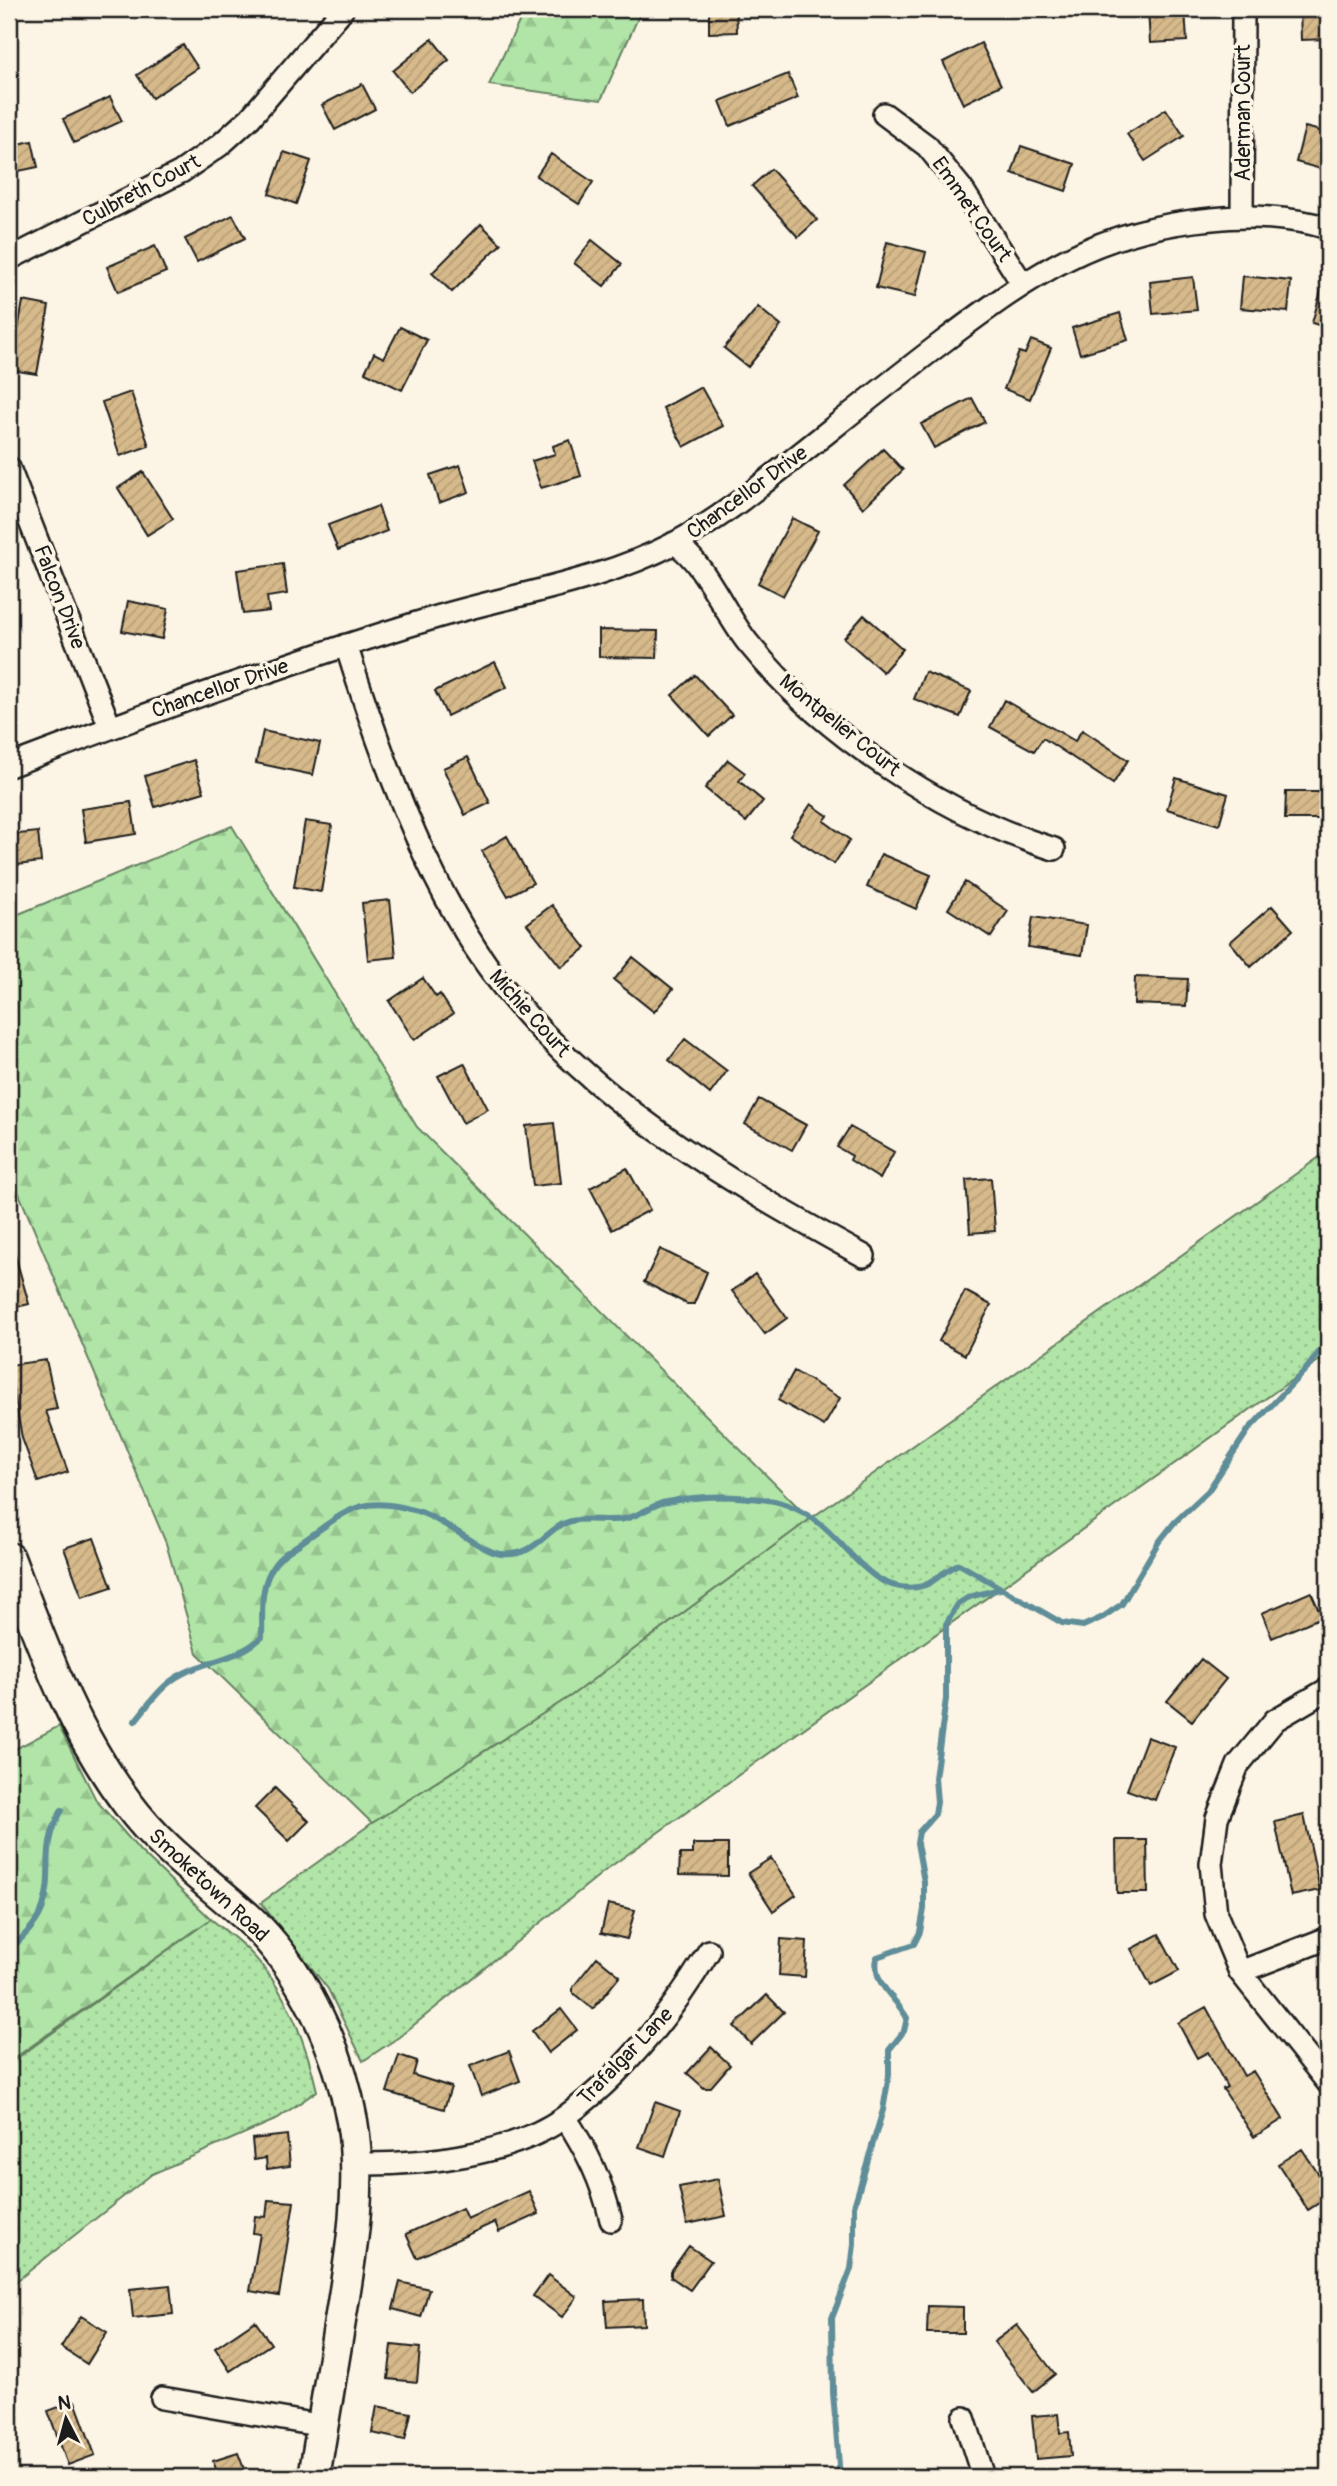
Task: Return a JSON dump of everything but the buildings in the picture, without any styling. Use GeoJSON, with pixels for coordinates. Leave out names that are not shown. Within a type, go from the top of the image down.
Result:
{"type":"FeatureCollection","features":[{"type":"Feature","properties":{"kind":"main road","name":"Smoketown Road"},"geometry":{"type":"LineString","coordinates":[[9,1558],[62,1696],[102,1770],[154,1835],[248,1918],[275,1947],[314,2008],[343,2082],[352,2122],[356,2164],[348,2272],[314,2477]]}},
{"type":"Feature","properties":{"kind":"street","name":"Culbreth Court"},"geometry":{"type":"LineString","coordinates":[[9,259],[181,172],[220,145],[250,118],[343,9]]}},
{"type":"Feature","properties":{"kind":"street","name":"Aderman Court"},"geometry":{"type":"LineString","coordinates":[[1242,217],[1243,9]]}},
{"type":"Feature","properties":{"kind":"street","name":"Emmet Court"},"geometry":{"type":"LineString","coordinates":[[884,114],[927,146],[962,189],[1022,283]]}},
{"type":"Feature","properties":{"kind":"street","name":"Chancellor Drive"},"geometry":{"type":"LineString","coordinates":[[9,766],[110,727],[346,645],[440,616],[582,580],[674,543],[755,490],[894,379],[1022,283],[1090,247],[1143,229],[1178,222],[1242,217],[1285,220],[1328,228]]}},
{"type":"Feature","properties":{"kind":"street","name":"Falcon Drive"},"geometry":{"type":"LineString","coordinates":[[9,468],[110,727]]}},
{"type":"Feature","properties":{"kind":"street","name":"Montpelier Court"},"geometry":{"type":"LineString","coordinates":[[674,543],[691,552],[720,605],[748,643],[778,677],[818,713],[872,755],[942,802],[986,826],[1054,849]]}},
{"type":"Feature","properties":{"kind":"street","name":"Michie Court"},"geometry":{"type":"LineString","coordinates":[[346,645],[369,715],[431,867],[451,908],[485,963],[511,997],[566,1054],[643,1119],[767,1203],[864,1256]]}},
{"type":"Feature","properties":{"kind":"street"},"geometry":{"type":"LineString","coordinates":[[1328,1689],[1275,1720],[1238,1765],[1225,1791],[1214,1841],[1212,1892],[1227,1946],[1240,1972],[1328,2083]]}},
{"type":"Feature","properties":{"kind":"street"},"geometry":{"type":"LineString","coordinates":[[1240,1972],[1328,1938]]}},
{"type":"Feature","properties":{"kind":"street","name":"Trafalgar Lane"},"geometry":{"type":"LineString","coordinates":[[356,2164],[440,2160],[488,2150],[565,2117],[647,2037],[684,1993],[709,1951]]}},
{"type":"Feature","properties":{"kind":"street"},"geometry":{"type":"LineString","coordinates":[[565,2117],[588,2153],[602,2183],[611,2220]]}},
{"type":"Feature","properties":{"kind":"street"},"geometry":{"type":"LineString","coordinates":[[162,2398],[323,2426]]}},
{"type":"Feature","properties":{"kind":"street"},"geometry":{"type":"LineString","coordinates":[[964,2418],[984,2477]]}},
{"type":"Feature","properties":{"kind":"green space"},"geometry":{"type":"Polygon","coordinates":[[[522,9],[642,9],[601,100],[489,85],[520,20],[522,9]]]}},
{"type":"Feature","properties":{"kind":"green space"},"geometry":{"type":"Polygon","coordinates":[[[232,826],[417,1127],[810,1519],[572,1695],[372,1823],[197,1653],[166,1543],[9,1170],[9,918],[232,826]]]}},
{"type":"Feature","properties":{"kind":"green space"},"geometry":{"type":"Polygon","coordinates":[[[1328,1151],[1328,1354],[607,1869],[399,2037],[363,2061],[328,1989],[261,1903],[372,1823],[572,1695],[810,1519],[1328,1151]]]}},
{"type":"Feature","properties":{"kind":"green space"},"geometry":{"type":"Polygon","coordinates":[[[59,1726],[96,1800],[140,1851],[211,1919],[9,2062],[9,1752],[59,1726]]]}},
{"type":"Feature","properties":{"kind":"green space"},"geometry":{"type":"Polygon","coordinates":[[[211,1919],[248,1950],[273,1981],[300,2035],[317,2091],[275,2120],[152,2174],[9,2287],[9,2064],[211,1919]]]}},
{"type":"Feature","properties":{"kind":"waterway"},"geometry":{"type":"LineString","coordinates":[[135,1721],[156,1695],[175,1678],[244,1650],[262,1637],[265,1586],[277,1561],[343,1514],[367,1505],[381,1504],[417,1511],[493,1552],[513,1554],[532,1547],[571,1521],[624,1519],[662,1503],[688,1498],[742,1497],[775,1501],[815,1520],[863,1567],[888,1583],[902,1587],[924,1586],[959,1564],[1062,1623],[1083,1626],[1122,1604],[1158,1543],[1174,1523],[1208,1491],[1249,1429],[1307,1368],[1328,1340]]}},
{"type":"Feature","properties":{"kind":"waterway"},"geometry":{"type":"LineString","coordinates":[[840,2477],[833,2393],[832,2318],[851,2269],[854,2206],[883,2110],[889,2075],[889,2050],[904,2031],[907,2018],[881,1983],[876,1967],[877,1957],[914,1944],[920,1932],[924,1909],[924,1882],[917,1843],[919,1832],[935,1814],[937,1802],[935,1778],[946,1699],[946,1624],[958,1604],[969,1597],[1000,1589]]}},
{"type":"Feature","properties":{"kind":"waterway"},"geometry":{"type":"LineString","coordinates":[[9,1951],[33,1925],[43,1907],[48,1882],[51,1837],[62,1810]]}}]}
